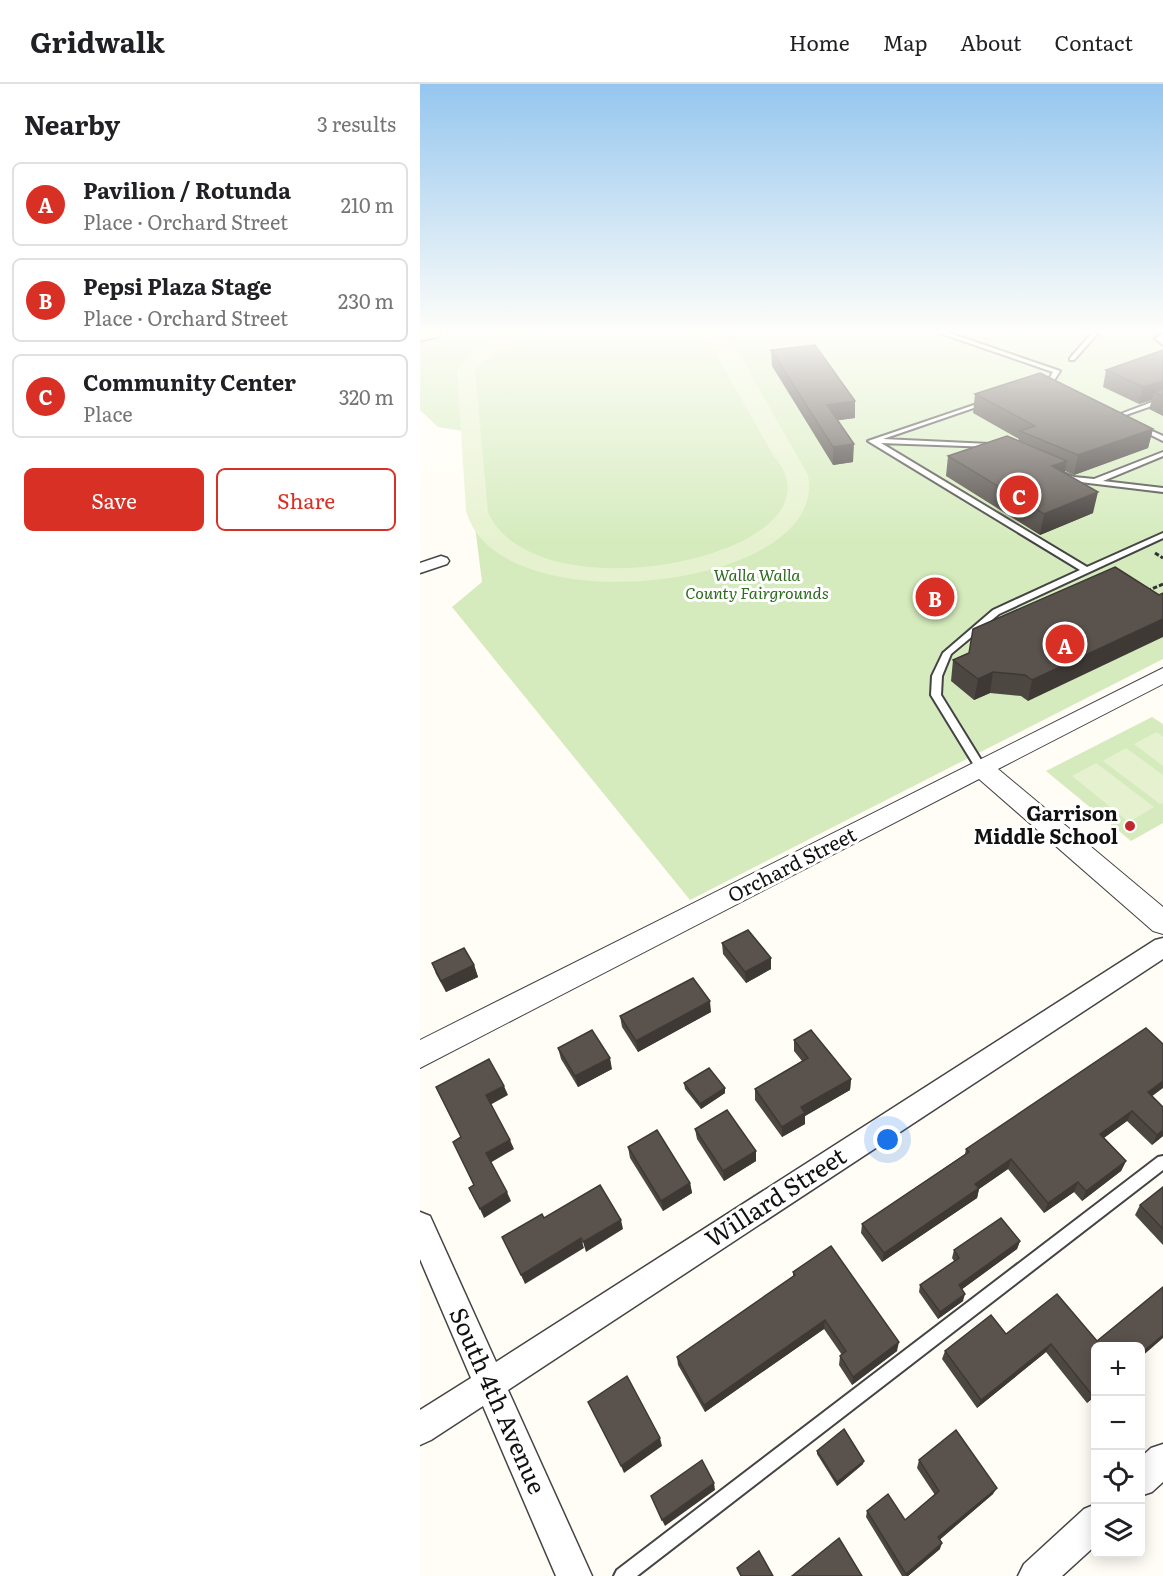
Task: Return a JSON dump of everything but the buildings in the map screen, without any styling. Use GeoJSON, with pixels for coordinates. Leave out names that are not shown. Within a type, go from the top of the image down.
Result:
{"type":"FeatureCollection","features":[{"type":"Feature","properties":{"kind":"street"},"geometry":{"type":"LineString","coordinates":[[420,568],[441,561]]}},
{"type":"Feature","properties":{"kind":"street","name":"Orchard Street"},"geometry":{"type":"LineString","coordinates":[[420,1055],[1163,675]]}},
{"type":"Feature","properties":{"kind":"street"},"geometry":{"type":"LineString","coordinates":[[981,768],[1163,923]]}},
{"type":"Feature","properties":{"kind":"street","name":"Willard Street"},"geometry":{"type":"LineString","coordinates":[[420,1429],[1163,947]]}},
{"type":"Feature","properties":{"kind":"street","name":"South 4th Avenue"},"geometry":{"type":"LineString","coordinates":[[420,1226],[574,1576]]}},
{"type":"Feature","properties":{"kind":"street"},"geometry":{"type":"LineString","coordinates":[[1145,1476],[1163,1460]]}},
{"type":"Feature","properties":{"kind":"street"},"geometry":{"type":"LineString","coordinates":[[1036,1576],[1091,1525]]}},
{"type":"Feature","properties":{"kind":"lane"},"geometry":{"type":"LineString","coordinates":[[871,441],[983,403]]}},
{"type":"Feature","properties":{"kind":"lane"},"geometry":{"type":"LineString","coordinates":[[1118,416],[1156,403]]}},
{"type":"Feature","properties":{"kind":"lane"},"geometry":{"type":"LineString","coordinates":[[1108,411],[1127,420]]}},
{"type":"Feature","properties":{"kind":"lane"},"geometry":{"type":"LineString","coordinates":[[1136,425],[1163,439]]}},
{"type":"Feature","properties":{"kind":"lane"},"geometry":{"type":"LineString","coordinates":[[871,441],[994,446]]}},
{"type":"Feature","properties":{"kind":"lane"},"geometry":{"type":"LineString","coordinates":[[871,441],[1086,570]]}},
{"type":"Feature","properties":{"kind":"lane"},"geometry":{"type":"LineString","coordinates":[[1094,482],[1163,454]]}},
{"type":"Feature","properties":{"kind":"lane"},"geometry":{"type":"LineString","coordinates":[[1053,471],[1072,479],[1163,490]]}},
{"type":"Feature","properties":{"kind":"lane"},"geometry":{"type":"LineString","coordinates":[[981,768],[936,695],[937,676],[947,653],[996,612],[1163,535]]}},
{"type":"Feature","properties":{"kind":"lane"},"geometry":{"type":"LineString","coordinates":[[623,1576],[1163,1162]]}},
{"type":"Feature","properties":{"kind":"path"},"geometry":{"type":"LineString","coordinates":[[1141,594],[1163,584]]}},
{"type":"Feature","properties":{"kind":"green space","name":"Walla Walla County Fairgrounds"},"geometry":{"type":"Polygon","coordinates":[[[420,403],[1163,403],[1163,659],[690,900],[452,607],[482,582],[463,431],[438,427],[420,410],[420,403]]]}},
{"type":"Feature","properties":{"kind":"green space"},"geometry":{"type":"Polygon","coordinates":[[[459,403],[478,403],[488,512],[518,545],[565,563],[622,568],[681,562],[734,545],[772,521],[788,490],[773,455],[744,403],[767,403],[808,475],[801,515],[768,546],[717,568],[656,580],[593,581],[534,570],[490,547],[466,510],[459,403]]]}},
{"type":"Feature","properties":{"kind":"green space","name":"Garrison Middle School"},"geometry":{"type":"Polygon","coordinates":[[[1152,717],[1163,724],[1163,823],[1131,841],[1046,771],[1152,717]]]}},
{"type":"Feature","properties":{"kind":"green space"},"geometry":{"type":"Polygon","coordinates":[[[1157,732],[1163,737],[1163,766],[1134,744],[1157,732]]]}},
{"type":"Feature","properties":{"kind":"green space"},"geometry":{"type":"Polygon","coordinates":[[[1126,748],[1163,775],[1163,803],[1160,804],[1103,761],[1126,748]]]}},
{"type":"Feature","properties":{"kind":"green space"},"geometry":{"type":"Polygon","coordinates":[[[1096,763],[1154,807],[1129,822],[1072,776],[1096,763]]]}},
{"type":"Feature","properties":{"kind":"place","name":"Community Center"},"geometry":{"type":"Point","coordinates":[1019,495]}},
{"type":"Feature","properties":{"kind":"place","name":"Pepsi Plaza Stage"},"geometry":{"type":"Point","coordinates":[935,597]}},
{"type":"Feature","properties":{"kind":"place","name":"Pavilion / Rotunda"},"geometry":{"type":"Point","coordinates":[1065,644]}},
{"type":"Feature","properties":{"kind":"place","name":"Garrison Middle School"},"geometry":{"type":"Point","coordinates":[1130,826]}}]}
